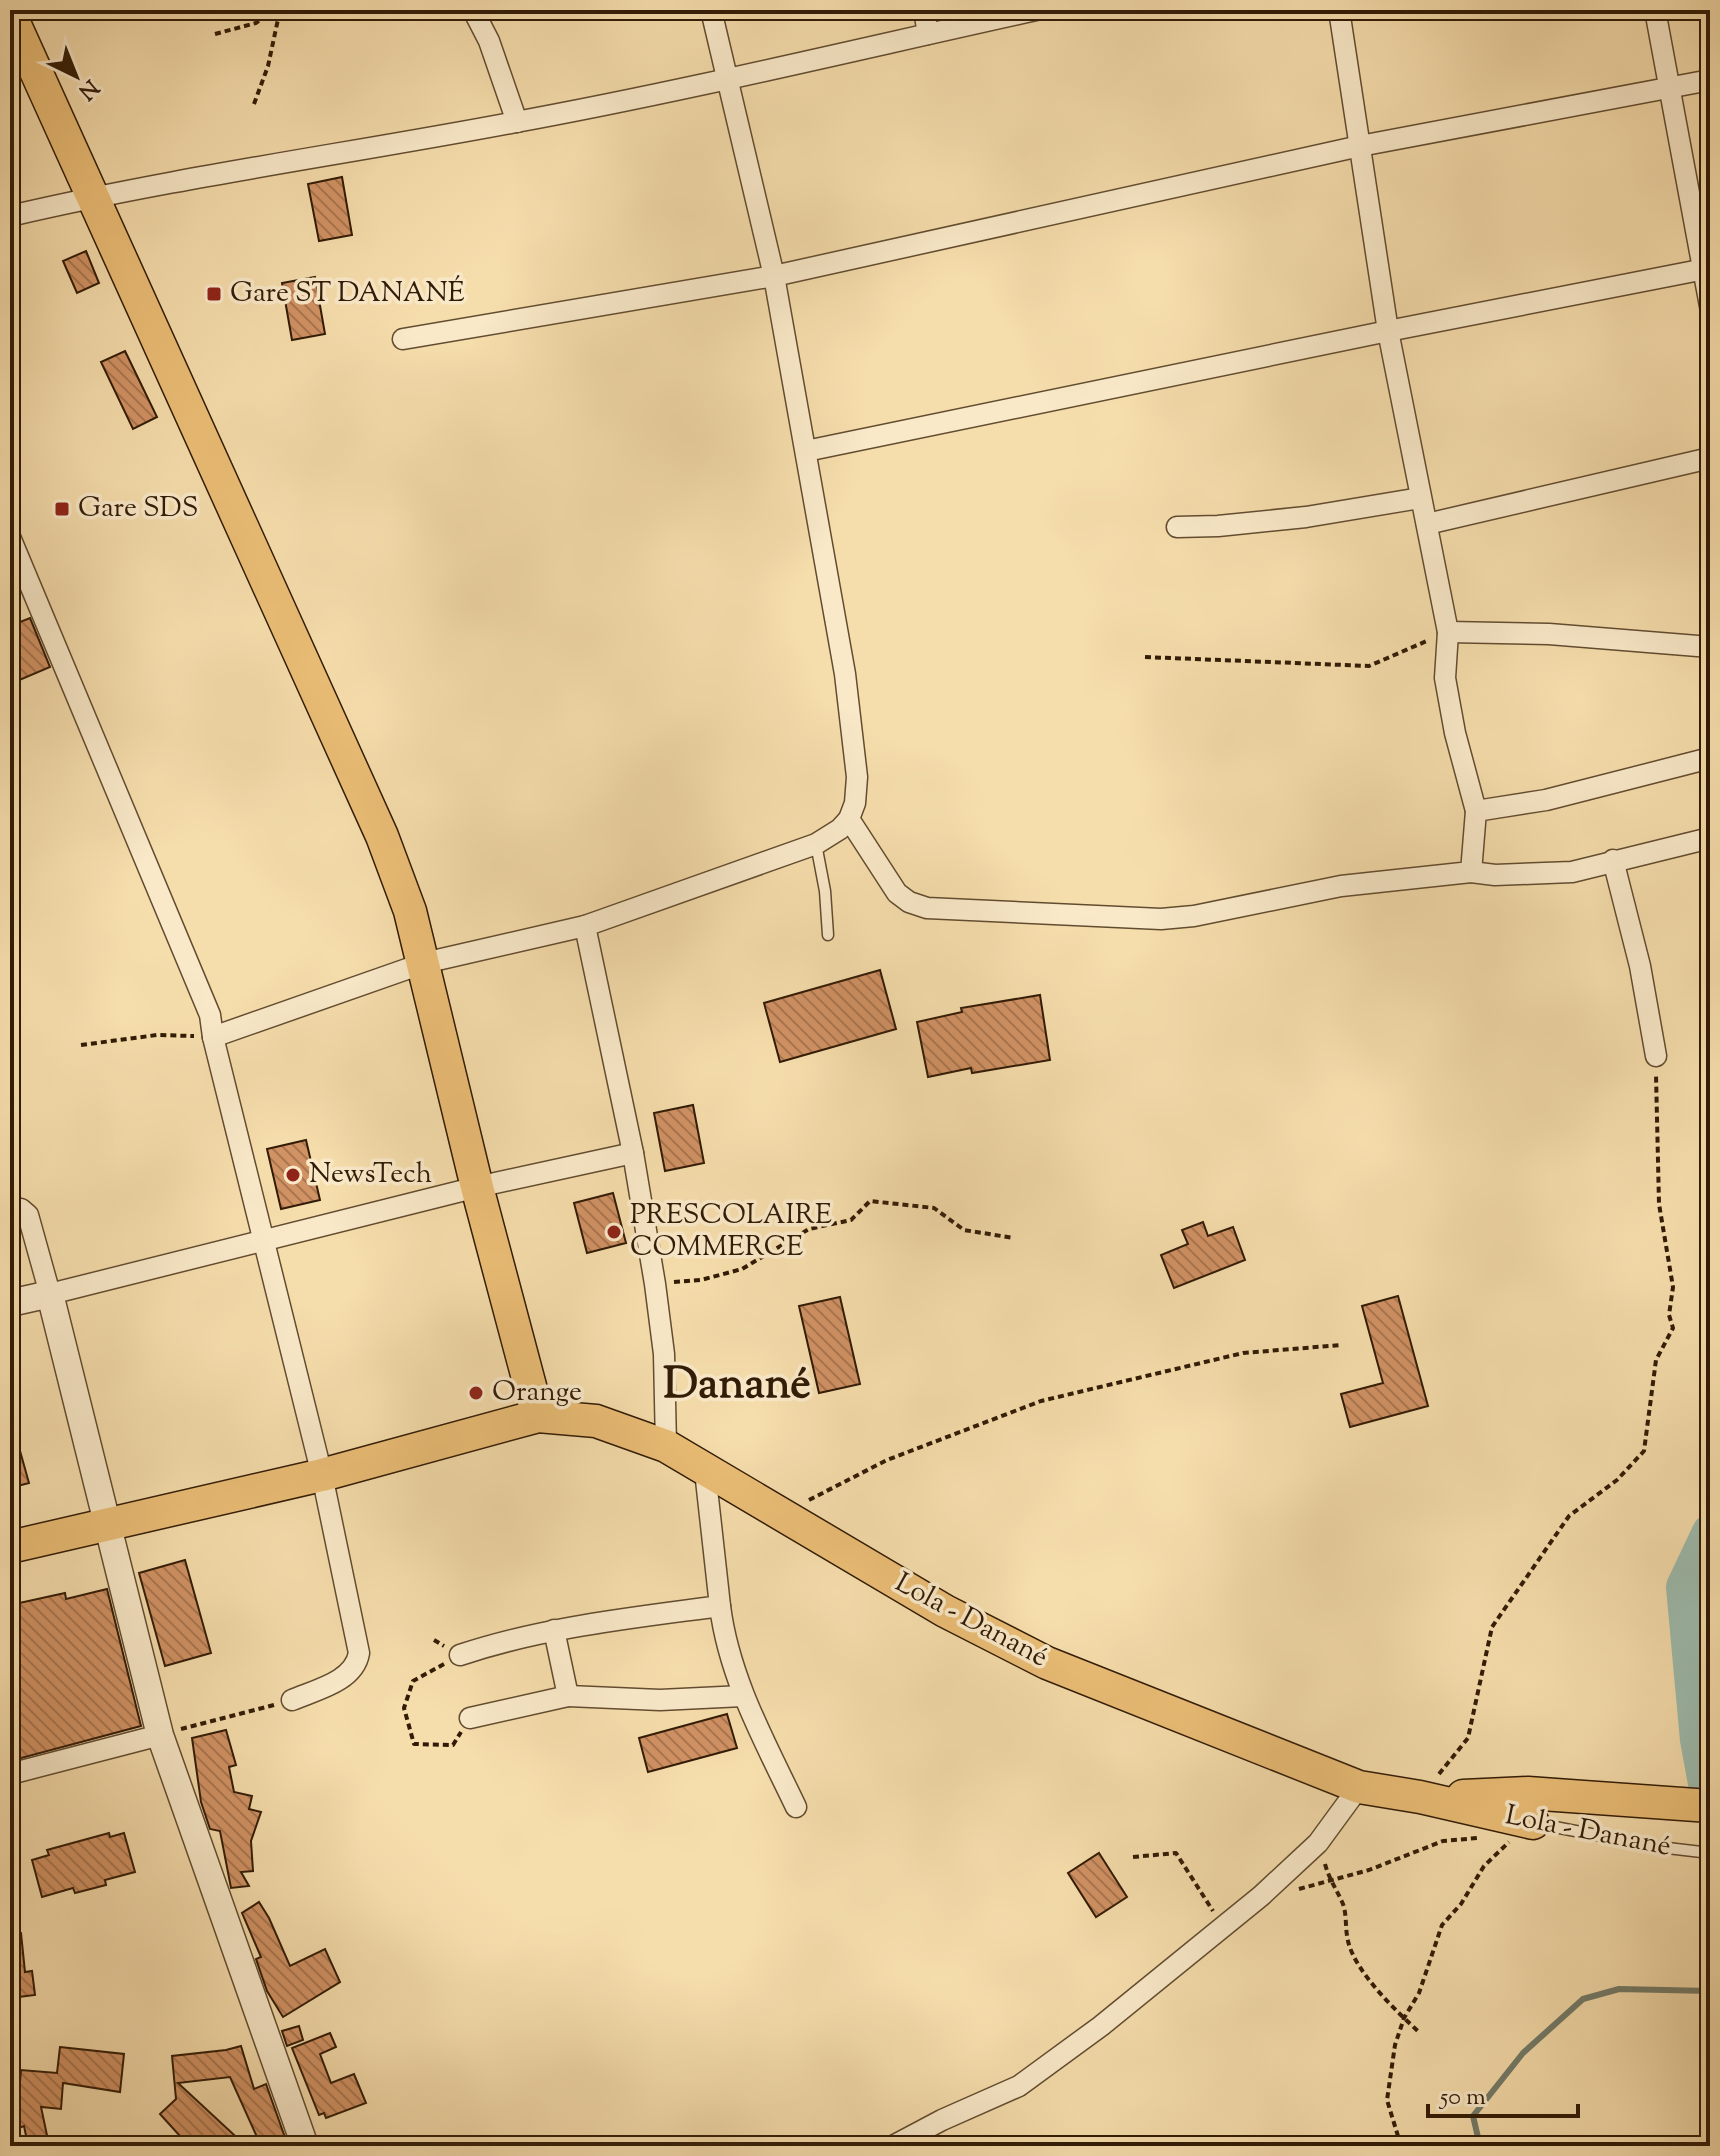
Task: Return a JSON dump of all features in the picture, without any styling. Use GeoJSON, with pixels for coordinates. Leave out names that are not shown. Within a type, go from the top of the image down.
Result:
{"type":"FeatureCollection","features":[{"type":"Feature","properties":{"kind":"main road"},"geometry":{"type":"LineString","coordinates":[[10,14],[382,836],[410,911],[424,963],[477,1187],[538,1416],[322,1475],[10,1547]]}},
{"type":"Feature","properties":{"kind":"main road","name":"Lola - Danané"},"geometry":{"type":"LineString","coordinates":[[538,1416],[596,1421],[666,1446],[945,1611],[1047,1663],[1359,1787],[1420,1797],[1533,1823]]}},
{"type":"Feature","properties":{"kind":"main road","name":"Lola - Danané"},"geometry":{"type":"LineString","coordinates":[[1420,1797],[1528,1793],[1710,1806]]}},
{"type":"Feature","properties":{"kind":"street"},"geometry":{"type":"LineString","coordinates":[[473,10],[489,41],[517,122]]}},
{"type":"Feature","properties":{"kind":"street"},"geometry":{"type":"LineString","coordinates":[[213,1037],[424,963],[585,926],[816,844],[840,829],[849,819],[855,803],[857,777],[845,674],[774,276],[711,10]]}},
{"type":"Feature","properties":{"kind":"street"},"geometry":{"type":"LineString","coordinates":[[924,10],[928,34]]}},
{"type":"Feature","properties":{"kind":"street"},"geometry":{"type":"LineString","coordinates":[[10,216],[92,197],[517,122],[727,81],[1036,10]]}},
{"type":"Feature","properties":{"kind":"street"},"geometry":{"type":"LineString","coordinates":[[1339,10],[1388,331],[1448,632],[1445,678],[1455,733],[1476,811],[1471,872]]}},
{"type":"Feature","properties":{"kind":"street"},"geometry":{"type":"LineString","coordinates":[[1655,10],[1707,269],[1710,306]]}},
{"type":"Feature","properties":{"kind":"street"},"geometry":{"type":"LineString","coordinates":[[403,339],[774,276],[1360,146],[1710,80]]}},
{"type":"Feature","properties":{"kind":"street"},"geometry":{"type":"LineString","coordinates":[[806,451],[1707,269]]}},
{"type":"Feature","properties":{"kind":"street"},"geometry":{"type":"LineString","coordinates":[[1427,524],[1710,458]]}},
{"type":"Feature","properties":{"kind":"street"},"geometry":{"type":"LineString","coordinates":[[1177,527],[1306,517],[1420,498]]}},
{"type":"Feature","properties":{"kind":"street"},"geometry":{"type":"LineString","coordinates":[[10,537],[210,1015],[322,1475],[359,1653],[353,1669],[335,1682],[292,1700]]}},
{"type":"Feature","properties":{"kind":"street"},"geometry":{"type":"LineString","coordinates":[[1448,632],[1549,634],[1710,647]]}},
{"type":"Feature","properties":{"kind":"street"},"geometry":{"type":"LineString","coordinates":[[1476,811],[1546,800],[1710,758]]}},
{"type":"Feature","properties":{"kind":"street"},"geometry":{"type":"LineString","coordinates":[[849,819],[897,893],[909,902],[927,908],[1161,919],[1194,916],[1341,886],[1471,872],[1495,875],[1572,872],[1710,838]]}},
{"type":"Feature","properties":{"kind":"street"},"geometry":{"type":"LineString","coordinates":[[1613,860],[1640,966],[1656,1056]]}},
{"type":"Feature","properties":{"kind":"street"},"geometry":{"type":"LineString","coordinates":[[585,926],[633,1153],[655,1284],[664,1354],[666,1446]]}},
{"type":"Feature","properties":{"kind":"street"},"geometry":{"type":"LineString","coordinates":[[10,1303],[477,1187],[633,1153]]}},
{"type":"Feature","properties":{"kind":"street"},"geometry":{"type":"LineString","coordinates":[[10,1207],[21,1209],[28,1215],[160,1735],[305,2146]]}},
{"type":"Feature","properties":{"kind":"street"},"geometry":{"type":"LineString","coordinates":[[705,1471],[723,1630],[743,1696],[796,1807]]}},
{"type":"Feature","properties":{"kind":"street"},"geometry":{"type":"LineString","coordinates":[[460,1655],[554,1630],[720,1606]]}},
{"type":"Feature","properties":{"kind":"street"},"geometry":{"type":"LineString","coordinates":[[554,1630],[568,1696]]}},
{"type":"Feature","properties":{"kind":"street"},"geometry":{"type":"LineString","coordinates":[[470,1718],[568,1696],[660,1700],[743,1696]]}},
{"type":"Feature","properties":{"kind":"street"},"geometry":{"type":"LineString","coordinates":[[10,1774],[160,1735]]}},
{"type":"Feature","properties":{"kind":"street"},"geometry":{"type":"LineString","coordinates":[[893,2146],[942,2120],[1019,2086],[1101,2026],[1261,1896],[1318,1843],[1359,1787]]}},
{"type":"Feature","properties":{"kind":"lane"},"geometry":{"type":"LineString","coordinates":[[816,844],[825,891],[828,935]]}},
{"type":"Feature","properties":{"kind":"lane","name":"Lola - Danané"},"geometry":{"type":"LineString","coordinates":[[1533,1823],[1659,1847],[1710,1853]]}},
{"type":"Feature","properties":{"kind":"path"},"geometry":{"type":"LineString","coordinates":[[215,34],[256,23],[274,10]]}},
{"type":"Feature","properties":{"kind":"path"},"geometry":{"type":"LineString","coordinates":[[254,104],[268,66],[280,10]]}},
{"type":"Feature","properties":{"kind":"path"},"geometry":{"type":"LineString","coordinates":[[1145,657],[1369,666],[1448,632]]}},
{"type":"Feature","properties":{"kind":"path"},"geometry":{"type":"LineString","coordinates":[[81,1045],[157,1035],[213,1037]]}},
{"type":"Feature","properties":{"kind":"path"},"geometry":{"type":"LineString","coordinates":[[1420,1797],[1468,1738],[1492,1627],[1569,1516],[1617,1480],[1644,1451],[1656,1360],[1673,1328],[1669,1315],[1673,1287],[1659,1204],[1655,1133],[1656,1056]]}},
{"type":"Feature","properties":{"kind":"path"},"geometry":{"type":"LineString","coordinates":[[655,1284],[701,1280],[742,1269],[809,1229],[851,1220],[870,1201],[934,1208],[964,1230],[1014,1238]]}},
{"type":"Feature","properties":{"kind":"path"},"geometry":{"type":"LineString","coordinates":[[782,1514],[887,1460],[1041,1401],[1243,1353],[1341,1345]]}},
{"type":"Feature","properties":{"kind":"path"},"geometry":{"type":"LineString","coordinates":[[460,1655],[413,1681],[404,1708],[414,1744],[453,1745],[470,1718]]}},
{"type":"Feature","properties":{"kind":"path"},"geometry":{"type":"LineString","coordinates":[[160,1735],[292,1700]]}},
{"type":"Feature","properties":{"kind":"path"},"geometry":{"type":"LineString","coordinates":[[1401,2146],[1387,2100],[1395,2045],[1404,2018],[1419,1993],[1442,1925],[1461,1904],[1484,1866],[1515,1836],[1502,1836]]}},
{"type":"Feature","properties":{"kind":"path"},"geometry":{"type":"LineString","coordinates":[[1261,1896],[1369,1870],[1443,1841],[1488,1837]]}},
{"type":"Feature","properties":{"kind":"path"},"geometry":{"type":"LineString","coordinates":[[1318,1843],[1330,1881],[1344,1905],[1348,1941],[1355,1960],[1420,2033]]}},
{"type":"Feature","properties":{"kind":"path"},"geometry":{"type":"LineString","coordinates":[[1133,1857],[1176,1853],[1222,1927]]}},
{"type":"Feature","properties":{"kind":"path"},"geometry":{"type":"LineString","coordinates":[[10,2030],[13,2040],[10,2064]]}},
{"type":"Feature","properties":{"kind":"building"},"geometry":{"type":"Polygon","coordinates":[[[342,177],[352,235],[319,241],[308,184],[342,177]]]}},
{"type":"Feature","properties":{"kind":"building"},"geometry":{"type":"Polygon","coordinates":[[[86,251],[99,283],[77,293],[63,261],[86,251]]]}},
{"type":"Feature","properties":{"kind":"building"},"geometry":{"type":"Polygon","coordinates":[[[315,277],[325,334],[292,340],[282,283],[315,277]]]}},
{"type":"Feature","properties":{"kind":"building"},"geometry":{"type":"Polygon","coordinates":[[[125,351],[157,417],[133,429],[101,362],[125,351]]]}},
{"type":"Feature","properties":{"kind":"building"},"geometry":{"type":"Polygon","coordinates":[[[30,618],[50,667],[10,684],[10,626],[30,618]]]}},
{"type":"Feature","properties":{"kind":"building"},"geometry":{"type":"Polygon","coordinates":[[[880,970],[896,1029],[780,1062],[764,1003],[880,970]]]}},
{"type":"Feature","properties":{"kind":"building"},"geometry":{"type":"Polygon","coordinates":[[[1040,995],[1050,1060],[972,1073],[971,1068],[928,1077],[917,1022],[962,1012],[961,1008],[1040,995]]]}},
{"type":"Feature","properties":{"kind":"building"},"geometry":{"type":"Polygon","coordinates":[[[693,1105],[704,1163],[665,1171],[654,1113],[693,1105]]]}},
{"type":"Feature","properties":{"kind":"building"},"geometry":{"type":"Polygon","coordinates":[[[306,1140],[320,1200],[281,1209],[267,1149],[306,1140]]]}},
{"type":"Feature","properties":{"kind":"building"},"geometry":{"type":"Polygon","coordinates":[[[613,1193],[626,1243],[587,1253],[574,1203],[613,1193]]]}},
{"type":"Feature","properties":{"kind":"building"},"geometry":{"type":"Polygon","coordinates":[[[1203,1222],[1208,1236],[1233,1227],[1245,1260],[1174,1288],[1161,1255],[1188,1244],[1182,1230],[1203,1222]]]}},
{"type":"Feature","properties":{"kind":"building"},"geometry":{"type":"Polygon","coordinates":[[[1398,1296],[1428,1406],[1350,1427],[1341,1394],[1383,1383],[1362,1306],[1398,1296]]]}},
{"type":"Feature","properties":{"kind":"building"},"geometry":{"type":"Polygon","coordinates":[[[840,1297],[860,1384],[819,1393],[799,1306],[840,1297]]]}},
{"type":"Feature","properties":{"kind":"building"},"geometry":{"type":"Polygon","coordinates":[[[15,1433],[29,1483],[10,1488],[10,1434],[15,1433]]]}},
{"type":"Feature","properties":{"kind":"building"},"geometry":{"type":"Polygon","coordinates":[[[185,1560],[211,1653],[165,1666],[139,1573],[185,1560]]]}},
{"type":"Feature","properties":{"kind":"building"},"geometry":{"type":"Polygon","coordinates":[[[107,1589],[141,1726],[10,1761],[10,1605],[65,1593],[66,1599],[107,1589]]]}},
{"type":"Feature","properties":{"kind":"building"},"geometry":{"type":"Polygon","coordinates":[[[727,1714],[737,1748],[648,1772],[639,1738],[727,1714]]]}},
{"type":"Feature","properties":{"kind":"building"},"geometry":{"type":"Polygon","coordinates":[[[226,1730],[236,1765],[229,1767],[234,1792],[252,1796],[249,1809],[261,1812],[251,1841],[253,1871],[241,1872],[249,1886],[231,1888],[220,1831],[210,1829],[201,1802],[192,1738],[226,1730]]]}},
{"type":"Feature","properties":{"kind":"building"},"geometry":{"type":"Polygon","coordinates":[[[109,1833],[110,1837],[124,1833],[135,1872],[105,1880],[106,1885],[75,1893],[73,1888],[42,1897],[32,1860],[49,1855],[47,1850],[109,1833]]]}},
{"type":"Feature","properties":{"kind":"building"},"geometry":{"type":"Polygon","coordinates":[[[1099,1853],[1127,1897],[1096,1917],[1068,1873],[1099,1853]]]}},
{"type":"Feature","properties":{"kind":"building"},"geometry":{"type":"Polygon","coordinates":[[[259,1902],[290,1966],[325,1949],[340,1982],[283,2017],[267,1991],[256,1959],[261,1957],[242,1913],[259,1902]]]}},
{"type":"Feature","properties":{"kind":"building"},"geometry":{"type":"Polygon","coordinates":[[[21,1933],[25,1972],[32,1971],[35,1995],[10,1998],[10,1934],[21,1933]]]}},
{"type":"Feature","properties":{"kind":"building"},"geometry":{"type":"Polygon","coordinates":[[[299,2026],[303,2040],[287,2046],[282,2031],[299,2026]]]}},
{"type":"Feature","properties":{"kind":"building"},"geometry":{"type":"Polygon","coordinates":[[[330,2033],[336,2047],[320,2054],[331,2083],[354,2074],[366,2103],[326,2118],[324,2113],[319,2115],[292,2048],[330,2033]]]}},
{"type":"Feature","properties":{"kind":"building"},"geometry":{"type":"Polygon","coordinates":[[[241,2046],[254,2089],[266,2084],[288,2146],[261,2146],[230,2077],[178,2083],[246,2146],[189,2146],[160,2114],[176,2099],[172,2056],[241,2046]]]}},
{"type":"Feature","properties":{"kind":"building"},"geometry":{"type":"Polygon","coordinates":[[[60,2047],[124,2054],[120,2092],[63,2083],[61,2109],[41,2107],[48,2140],[28,2145],[24,2126],[16,2129],[21,2070],[57,2073],[60,2047]]]}},
{"type":"Feature","properties":{"kind":"waterway"},"geometry":{"type":"LineString","coordinates":[[1710,1532],[1684,1587],[1698,1740],[1710,1805]]}},
{"type":"Feature","properties":{"kind":"waterway"},"geometry":{"type":"LineString","coordinates":[[1480,2146],[1473,2116],[1523,2053],[1583,1999],[1619,1989],[1710,1991]]}},
{"type":"Feature","properties":{"kind":"place","name":"Gare ST DANANÉ"},"geometry":{"type":"Point","coordinates":[214,294]}},
{"type":"Feature","properties":{"kind":"place","name":"Gare SDS"},"geometry":{"type":"Point","coordinates":[62,509]}},
{"type":"Feature","properties":{"kind":"place","name":"NewsTech"},"geometry":{"type":"Point","coordinates":[293,1175]}},
{"type":"Feature","properties":{"kind":"place","name":"PRESCOLAIRE COMMERCE"},"geometry":{"type":"Point","coordinates":[614,1232]}},
{"type":"Feature","properties":{"kind":"place","name":"Orange"},"geometry":{"type":"Point","coordinates":[476,1393]}},
{"type":"Feature","properties":{"kind":"district","name":"Danané"},"geometry":{"type":"Point","coordinates":[737,1386]}}]}
